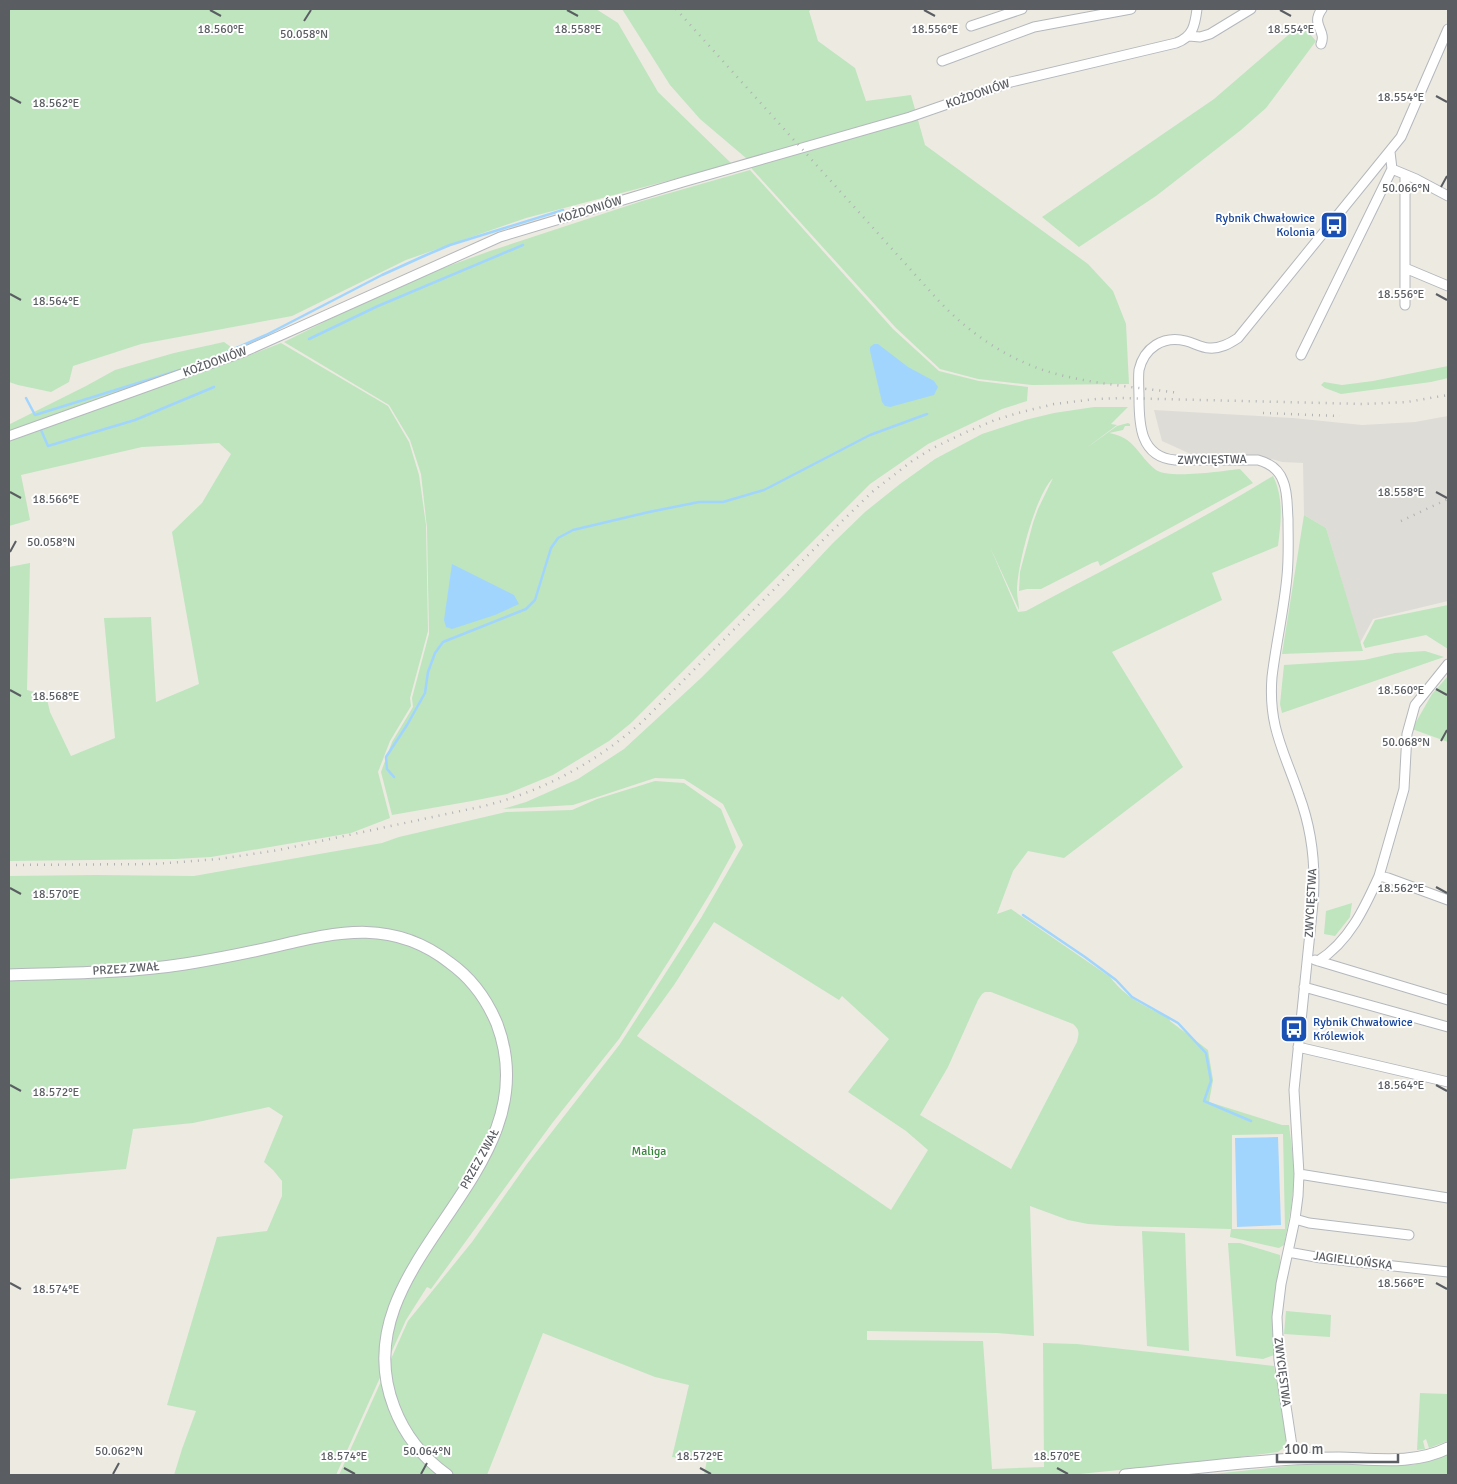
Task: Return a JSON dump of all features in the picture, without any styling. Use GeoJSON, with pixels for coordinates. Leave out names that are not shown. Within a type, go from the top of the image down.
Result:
{"type":"FeatureCollection","features":[{"type":"Feature","properties":{"kind":"street"},"geometry":{"type":"LineString","coordinates":[[971,26],[1022,9]]}},
{"type":"Feature","properties":{"kind":"street"},"geometry":{"type":"LineString","coordinates":[[942,61],[1034,27],[1131,9]]}},
{"type":"Feature","properties":{"kind":"street"},"geometry":{"type":"LineString","coordinates":[[1189,36],[1194,27],[1197,9]]}},
{"type":"Feature","properties":{"kind":"street","name":"KOŻDONIÓW"},"geometry":{"type":"LineString","coordinates":[[9,436],[246,351],[500,237],[910,117],[1011,82],[1176,43],[1189,36],[1200,37],[1210,34],[1251,9]]}},
{"type":"Feature","properties":{"kind":"street"},"geometry":{"type":"LineString","coordinates":[[1322,9],[1317,20],[1323,38],[1322,44]]}},
{"type":"Feature","properties":{"kind":"street","name":"ZWYCIĘSTWA"},"geometry":{"type":"LineString","coordinates":[[1294,1459],[1278,1360],[1277,1340],[1279,1296],[1295,1218],[1299,1174],[1294,1090],[1314,892],[1312,846],[1308,822],[1277,736],[1272,700],[1273,676],[1288,574],[1288,528],[1285,484],[1273,467],[1258,460],[1171,460],[1155,453],[1144,439],[1139,419],[1138,370],[1147,352],[1154,345],[1164,341],[1179,340],[1214,348],[1230,344],[1238,338],[1401,137],[1448,29]]}},
{"type":"Feature","properties":{"kind":"street"},"geometry":{"type":"LineString","coordinates":[[1301,355],[1392,169],[1390,152]]}},
{"type":"Feature","properties":{"kind":"street"},"geometry":{"type":"LineString","coordinates":[[1392,169],[1448,196]]}},
{"type":"Feature","properties":{"kind":"street"},"geometry":{"type":"LineString","coordinates":[[1405,175],[1405,305]]}},
{"type":"Feature","properties":{"kind":"street"},"geometry":{"type":"LineString","coordinates":[[1405,268],[1448,286]]}},
{"type":"Feature","properties":{"kind":"street"},"geometry":{"type":"LineString","coordinates":[[1318,961],[1334,949],[1352,927],[1365,906],[1379,876],[1404,789],[1407,734],[1415,705],[1448,664]]}},
{"type":"Feature","properties":{"kind":"street"},"geometry":{"type":"LineString","coordinates":[[1379,876],[1448,900]]}},
{"type":"Feature","properties":{"kind":"street","name":"PRZEZ ZWAŁ"},"geometry":{"type":"LineString","coordinates":[[9,975],[162,967],[203,961],[321,936],[361,932],[392,935],[423,946],[445,959],[471,982],[492,1013],[502,1042],[507,1076],[502,1113],[495,1134],[480,1164],[401,1290],[389,1320],[385,1346],[386,1378],[389,1394],[396,1413],[409,1437],[440,1471]]}},
{"type":"Feature","properties":{"kind":"street"},"geometry":{"type":"LineString","coordinates":[[1307,958],[1448,1000]]}},
{"type":"Feature","properties":{"kind":"street"},"geometry":{"type":"LineString","coordinates":[[1304,988],[1448,1026]]}},
{"type":"Feature","properties":{"kind":"street"},"geometry":{"type":"LineString","coordinates":[[1298,1047],[1448,1082]]}},
{"type":"Feature","properties":{"kind":"street"},"geometry":{"type":"LineString","coordinates":[[1299,1174],[1448,1198]]}},
{"type":"Feature","properties":{"kind":"street"},"geometry":{"type":"LineString","coordinates":[[1295,1218],[1309,1223],[1409,1235]]}},
{"type":"Feature","properties":{"kind":"street","name":"JAGIELLOŃSKA"},"geometry":{"type":"LineString","coordinates":[[1288,1252],[1321,1258],[1448,1272]]}},
{"type":"Feature","properties":{"kind":"street"},"geometry":{"type":"LineString","coordinates":[[1125,1475],[1294,1459],[1400,1460],[1436,1454],[1448,1448]]}},
{"type":"Feature","properties":{"kind":"shaded area"},"geometry":{"type":"Polygon","coordinates":[[[1154,410],[1293,418],[1362,425],[1415,422],[1448,416],[1448,601],[1373,619],[1360,643],[1326,528],[1304,515],[1303,463],[1282,462],[1261,456],[1239,454],[1195,456],[1162,441],[1154,410]]]}},
{"type":"Feature","properties":{"kind":"green space"},"geometry":{"type":"Polygon","coordinates":[[[9,9],[596,9],[618,23],[658,92],[732,164],[526,218],[406,260],[292,316],[141,344],[73,366],[69,382],[51,392],[18,385],[9,382],[9,9]]]}},
{"type":"Feature","properties":{"kind":"green space"},"geometry":{"type":"Polygon","coordinates":[[[622,9],[812,9],[809,11],[818,41],[855,68],[866,101],[911,95],[925,145],[1088,264],[1113,291],[1126,324],[1129,384],[1032,385],[978,379],[940,369],[896,328],[752,169],[746,158],[700,119],[670,85],[622,9]]]}},
{"type":"Feature","properties":{"kind":"green space"},"geometry":{"type":"Polygon","coordinates":[[[1301,24],[1316,41],[1266,108],[1241,130],[1156,196],[1079,247],[1042,217],[1214,99],[1301,24]]]}},
{"type":"Feature","properties":{"kind":"green space"},"geometry":{"type":"Polygon","coordinates":[[[750,170],[893,329],[939,371],[979,381],[1028,387],[1027,401],[1002,409],[928,444],[870,484],[631,723],[609,741],[553,775],[507,794],[392,815],[381,772],[392,742],[413,707],[412,698],[429,634],[427,528],[421,474],[410,440],[389,405],[284,342],[366,301],[432,272],[642,201],[750,170]]]}},
{"type":"Feature","properties":{"kind":"green space"},"geometry":{"type":"Polygon","coordinates":[[[224,342],[245,357],[281,343],[388,406],[409,442],[419,475],[426,525],[428,631],[410,698],[411,706],[390,741],[378,772],[390,818],[351,833],[211,857],[9,861],[9,567],[30,563],[27,690],[46,695],[50,712],[71,756],[115,738],[104,618],[151,617],[156,702],[199,684],[172,532],[202,503],[231,454],[219,443],[142,447],[21,475],[30,520],[9,526],[9,422],[10,424],[115,370],[174,353],[224,342]]]}},
{"type":"Feature","properties":{"kind":"green space"},"geometry":{"type":"Polygon","coordinates":[[[1448,366],[1448,378],[1431,382],[1341,394],[1321,385],[1324,382],[1342,385],[1373,381],[1448,366]]]}},
{"type":"Feature","properties":{"kind":"green space","name":"Maliga"},"geometry":{"type":"Polygon","coordinates":[[[1094,407],[1128,407],[1111,424],[1117,425],[1085,449],[1117,426],[1128,423],[1130,426],[1125,426],[1123,430],[1109,433],[1125,438],[1156,470],[1163,473],[1184,474],[1240,469],[1253,483],[1100,566],[1098,561],[1041,589],[1019,591],[1020,572],[1033,523],[1053,478],[1046,487],[1028,532],[1018,580],[1019,610],[990,547],[1018,612],[1026,611],[1212,512],[1273,476],[1279,493],[1281,510],[1278,546],[1212,573],[1222,600],[1112,652],[1183,767],[1064,858],[1028,851],[1013,871],[997,914],[1011,909],[1110,977],[1123,991],[1144,1006],[1169,1018],[1170,1021],[1208,1050],[1213,1080],[1209,1102],[1282,1125],[1289,1125],[1295,1173],[1284,1245],[1279,1248],[1230,1237],[1231,1229],[1088,1224],[1068,1220],[1030,1206],[1034,1336],[997,1333],[867,1331],[867,1340],[983,1341],[992,1469],[1044,1467],[1043,1343],[1077,1344],[1274,1366],[1287,1438],[1286,1446],[1278,1452],[1070,1475],[704,1475],[707,1460],[672,1457],[689,1385],[655,1377],[543,1333],[487,1475],[339,1475],[408,1321],[472,1242],[527,1164],[620,1044],[701,918],[743,845],[723,804],[684,779],[655,778],[573,805],[503,809],[526,802],[578,779],[624,749],[701,678],[865,512],[900,484],[935,459],[982,434],[1054,413],[1094,407]],[[714,922],[674,985],[637,1036],[891,1210],[928,1150],[906,1131],[848,1092],[889,1039],[842,996],[839,1000],[714,922]],[[991,992],[982,994],[948,1067],[920,1115],[1011,1169],[1077,1042],[1078,1032],[1073,1024],[991,992]],[[1283,1134],[1232,1135],[1232,1229],[1285,1229],[1283,1134]]]}},
{"type":"Feature","properties":{"kind":"green space"},"geometry":{"type":"Polygon","coordinates":[[[1304,515],[1326,528],[1363,651],[1282,654],[1304,515]]]}},
{"type":"Feature","properties":{"kind":"green space"},"geometry":{"type":"Polygon","coordinates":[[[1448,605],[1448,649],[1426,635],[1365,648],[1363,643],[1375,620],[1448,605]]]}},
{"type":"Feature","properties":{"kind":"green space"},"geometry":{"type":"Polygon","coordinates":[[[1425,651],[1444,657],[1282,713],[1280,704],[1284,665],[1364,660],[1395,653],[1425,651]]]}},
{"type":"Feature","properties":{"kind":"green space"},"geometry":{"type":"Polygon","coordinates":[[[1448,676],[1448,742],[1412,729],[1432,694],[1448,676]]]}},
{"type":"Feature","properties":{"kind":"green space"},"geometry":{"type":"Polygon","coordinates":[[[655,781],[684,783],[721,809],[736,847],[677,948],[619,1039],[553,1122],[431,1289],[427,1287],[406,1320],[336,1475],[174,1475],[196,1411],[167,1405],[217,1237],[267,1231],[282,1196],[282,1181],[264,1162],[283,1116],[269,1107],[193,1123],[133,1129],[126,1169],[9,1179],[9,876],[194,876],[382,843],[399,837],[506,812],[572,810],[597,799],[655,781]]]}},
{"type":"Feature","properties":{"kind":"green space"},"geometry":{"type":"Polygon","coordinates":[[[1352,903],[1350,917],[1335,936],[1324,934],[1326,911],[1352,903]]]}},
{"type":"Feature","properties":{"kind":"green space"},"geometry":{"type":"Polygon","coordinates":[[[1142,1231],[1185,1233],[1189,1351],[1147,1346],[1142,1231]]]}},
{"type":"Feature","properties":{"kind":"green space"},"geometry":{"type":"Polygon","coordinates":[[[1228,1243],[1240,1243],[1280,1255],[1274,1298],[1274,1355],[1263,1359],[1236,1356],[1228,1243]]]}},
{"type":"Feature","properties":{"kind":"green space"},"geometry":{"type":"Polygon","coordinates":[[[1286,1311],[1331,1315],[1330,1337],[1284,1334],[1286,1311]]]}},
{"type":"Feature","properties":{"kind":"green space"},"geometry":{"type":"Polygon","coordinates":[[[1420,1393],[1448,1394],[1448,1441],[1429,1448],[1426,1439],[1423,1441],[1425,1449],[1417,1450],[1420,1393]]]}},
{"type":"Feature","properties":{"kind":"green space"},"geometry":{"type":"Polygon","coordinates":[[[1448,1453],[1448,1475],[1204,1475],[1307,1464],[1413,1465],[1448,1453]]]}},
{"type":"Feature","properties":{"kind":"water"},"geometry":{"type":"Polygon","coordinates":[[[878,344],[908,367],[934,381],[938,387],[934,395],[890,407],[885,406],[882,402],[870,351],[870,347],[878,344]]]}},
{"type":"Feature","properties":{"kind":"water"},"geometry":{"type":"Polygon","coordinates":[[[452,564],[514,595],[519,604],[495,615],[452,629],[446,627],[444,620],[452,564]]]}},
{"type":"Feature","properties":{"kind":"water"},"geometry":{"type":"Polygon","coordinates":[[[1278,1137],[1281,1225],[1237,1227],[1235,1138],[1278,1137]]]}},
{"type":"Feature","properties":{"kind":"waterway"},"geometry":{"type":"LineString","coordinates":[[204,362],[266,335],[382,275],[424,256],[450,245],[563,210]]}},
{"type":"Feature","properties":{"kind":"waterway"},"geometry":{"type":"LineString","coordinates":[[309,339],[378,306],[523,245]]}},
{"type":"Feature","properties":{"kind":"waterway"},"geometry":{"type":"LineString","coordinates":[[26,398],[35,415],[180,370]]}},
{"type":"Feature","properties":{"kind":"waterway"},"geometry":{"type":"LineString","coordinates":[[41,430],[48,446],[135,420],[214,387]]}},
{"type":"Feature","properties":{"kind":"waterway"},"geometry":{"type":"LineString","coordinates":[[394,777],[387,769],[386,757],[425,693],[428,672],[435,653],[443,642],[526,609],[535,600],[551,548],[558,538],[573,530],[649,512],[699,502],[723,502],[764,490],[870,435],[927,414]]}},
{"type":"Feature","properties":{"kind":"waterway"},"geometry":{"type":"LineString","coordinates":[[1023,915],[1116,980],[1132,997],[1178,1023],[1206,1053],[1211,1081],[1204,1101],[1251,1121]]}},
{"type":"Feature","properties":{"kind":"railway"},"geometry":{"type":"LineString","coordinates":[[676,9],[938,300],[974,333],[1001,351],[1046,371],[1095,382],[1179,393]]}},
{"type":"Feature","properties":{"kind":"railway"},"geometry":{"type":"LineString","coordinates":[[9,865],[155,864],[219,859],[279,850],[484,806],[506,800],[548,783],[588,762],[642,722],[872,492],[912,461],[933,448],[995,420],[1054,404],[1096,399],[1365,404],[1407,402],[1448,395]]}},
{"type":"Feature","properties":{"kind":"railway"},"geometry":{"type":"LineString","coordinates":[[1263,413],[1340,416]]}},
{"type":"Feature","properties":{"kind":"railway"},"geometry":{"type":"LineString","coordinates":[[1401,521],[1448,499]]}},
{"type":"Feature","properties":{"kind":"place","name":"Rybnik Chwałowice Kolonia"},"geometry":{"type":"Point","coordinates":[1334,225]}},
{"type":"Feature","properties":{"kind":"place","name":"Rybnik Chwałowice Królewiok"},"geometry":{"type":"Point","coordinates":[1294,1029]}}]}
